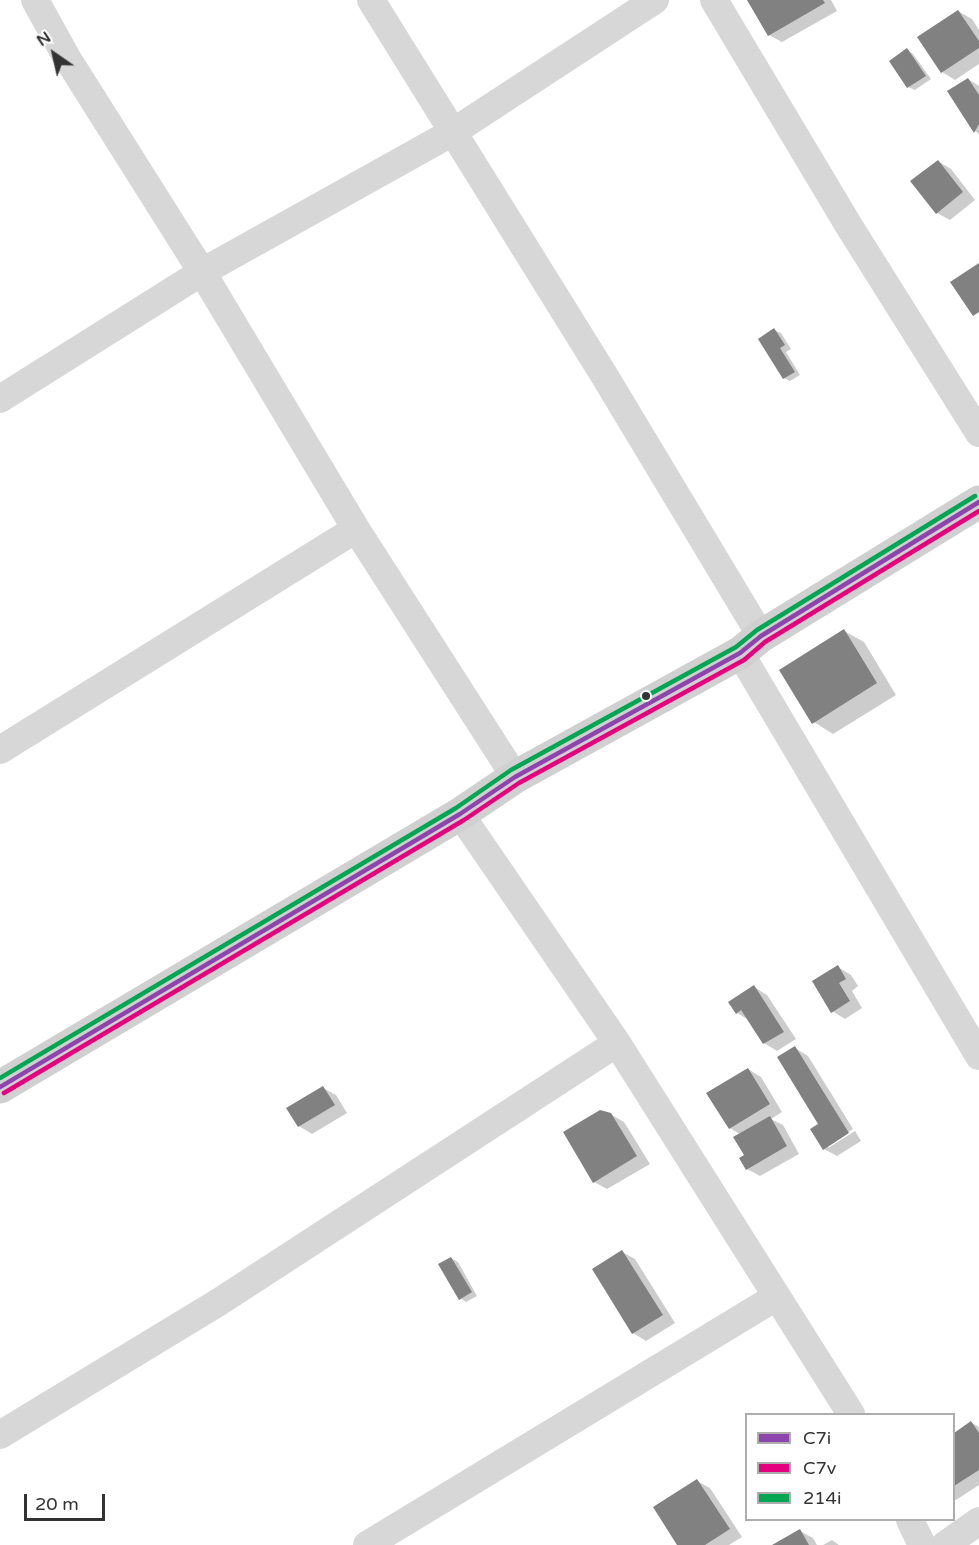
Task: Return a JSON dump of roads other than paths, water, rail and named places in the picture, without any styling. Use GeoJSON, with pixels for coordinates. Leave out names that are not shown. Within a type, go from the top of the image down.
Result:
{"type":"FeatureCollection","features":[{"type":"Feature","properties":{"kind":"street"},"geometry":{"type":"LineString","coordinates":[[35,0],[67,58],[202,272],[356,529],[515,777]]}},
{"type":"Feature","properties":{"kind":"street"},"geometry":{"type":"LineString","coordinates":[[371,0],[604,375],[979,1056]]}},
{"type":"Feature","properties":{"kind":"street"},"geometry":{"type":"LineString","coordinates":[[0,399],[202,272],[453,132],[655,0]]}},
{"type":"Feature","properties":{"kind":"street"},"geometry":{"type":"LineString","coordinates":[[714,0],[849,226],[979,433]]}},
{"type":"Feature","properties":{"kind":"street"},"geometry":{"type":"LineString","coordinates":[[0,1087],[460,814],[515,777],[751,645],[979,502]]}},
{"type":"Feature","properties":{"kind":"street"},"geometry":{"type":"LineString","coordinates":[[0,750],[356,529]]}},
{"type":"Feature","properties":{"kind":"street"},"geometry":{"type":"LineString","coordinates":[[460,814],[617,1043],[849,1413]]}},
{"type":"Feature","properties":{"kind":"street"},"geometry":{"type":"LineString","coordinates":[[0,1435],[219,1302],[617,1043]]}},
{"type":"Feature","properties":{"kind":"street"},"geometry":{"type":"LineString","coordinates":[[367,1545],[776,1297]]}},
{"type":"Feature","properties":{"kind":"street"},"geometry":{"type":"LineString","coordinates":[[910,1521],[922,1545]]}},
{"type":"Feature","properties":{"kind":"street"},"geometry":{"type":"LineString","coordinates":[[945,1545],[979,1521]]}}]}
